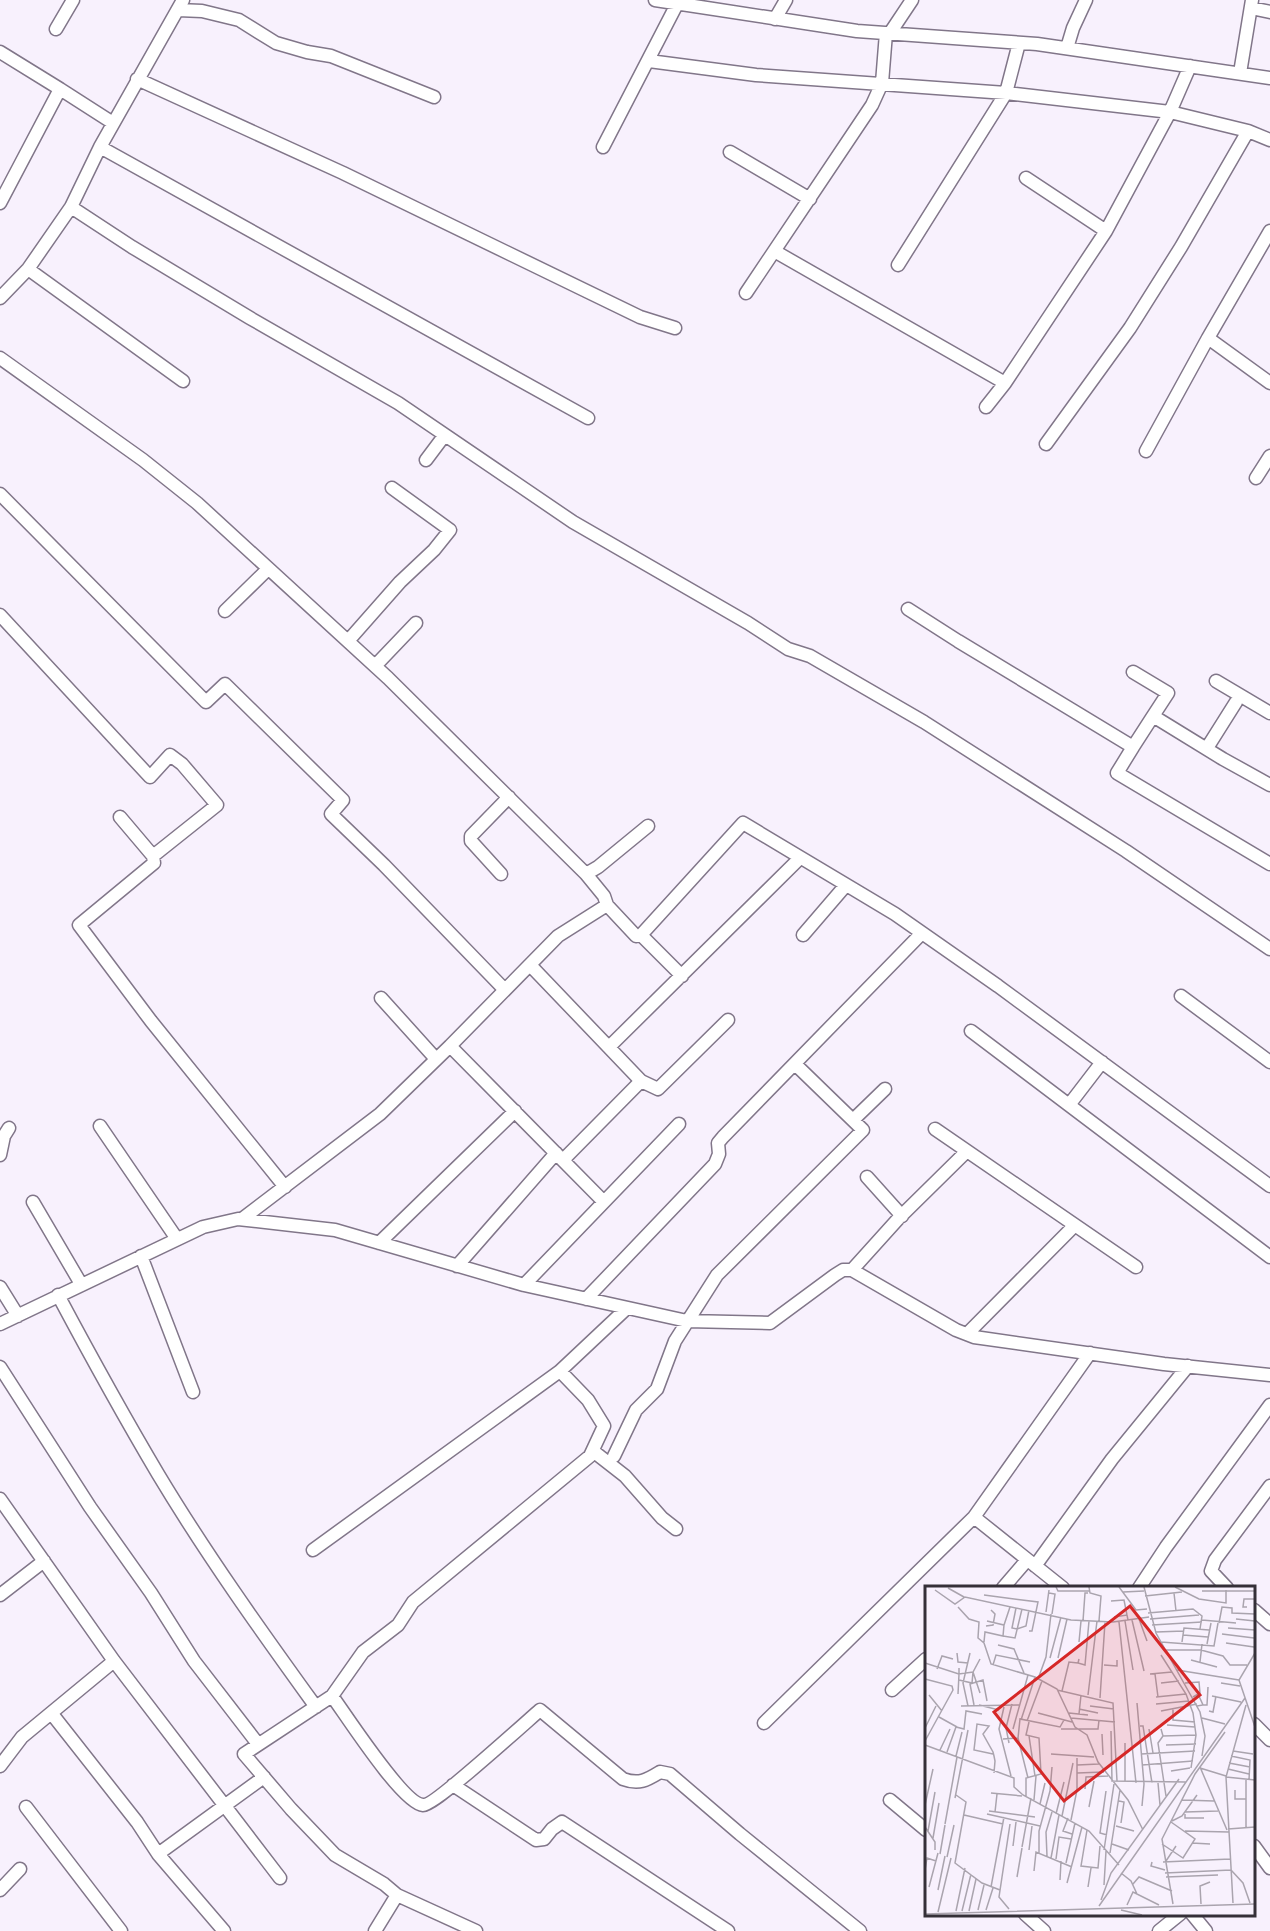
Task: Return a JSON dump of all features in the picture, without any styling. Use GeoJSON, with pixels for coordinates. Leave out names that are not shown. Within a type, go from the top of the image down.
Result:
{"type":"FeatureCollection","features":[{"type":"Feature","properties":{"kind":"street"},"geometry":{"type":"LineString","coordinates":[[56,29],[73,0]]}},
{"type":"Feature","properties":{"kind":"street"},"geometry":{"type":"LineString","coordinates":[[655,0],[677,4],[715,5],[775,19],[888,33],[1066,48],[1270,78]]}},
{"type":"Feature","properties":{"kind":"street"},"geometry":{"type":"LineString","coordinates":[[775,19],[786,0]]}},
{"type":"Feature","properties":{"kind":"street"},"geometry":{"type":"LineString","coordinates":[[746,293],[776,252],[872,105],[882,83],[888,33],[912,0]]}},
{"type":"Feature","properties":{"kind":"street"},"geometry":{"type":"LineString","coordinates":[[1066,48],[1086,0]]}},
{"type":"Feature","properties":{"kind":"street"},"geometry":{"type":"LineString","coordinates":[[603,147],[677,4]]}},
{"type":"Feature","properties":{"kind":"street"},"geometry":{"type":"LineString","coordinates":[[1240,73],[1252,4],[1270,12]]}},
{"type":"Feature","properties":{"kind":"street"},"geometry":{"type":"LineString","coordinates":[[0,298],[28,269],[71,207],[100,147],[180,5],[239,20],[276,44],[331,56],[434,97]]}},
{"type":"Feature","properties":{"kind":"street"},"geometry":{"type":"LineString","coordinates":[[898,265],[1006,93],[1018,43]]}},
{"type":"Feature","properties":{"kind":"street"},"geometry":{"type":"LineString","coordinates":[[0,52],[113,123]]}},
{"type":"Feature","properties":{"kind":"street"},"geometry":{"type":"LineString","coordinates":[[649,61],[756,75],[1006,93],[1170,112],[1248,131],[1270,140]]}},
{"type":"Feature","properties":{"kind":"street"},"geometry":{"type":"LineString","coordinates":[[986,407],[1005,383],[1106,231],[1170,112],[1190,66]]}},
{"type":"Feature","properties":{"kind":"street"},"geometry":{"type":"LineString","coordinates":[[137,79],[343,173],[640,317],[675,328]]}},
{"type":"Feature","properties":{"kind":"street"},"geometry":{"type":"LineString","coordinates":[[0,203],[60,89]]}},
{"type":"Feature","properties":{"kind":"street"},"geometry":{"type":"LineString","coordinates":[[1046,444],[1130,328],[1182,247],[1248,131]]}},
{"type":"Feature","properties":{"kind":"street"},"geometry":{"type":"LineString","coordinates":[[100,147],[588,418]]}},
{"type":"Feature","properties":{"kind":"street"},"geometry":{"type":"LineString","coordinates":[[730,152],[810,199]]}},
{"type":"Feature","properties":{"kind":"street"},"geometry":{"type":"LineString","coordinates":[[1026,178],[1106,231]]}},
{"type":"Feature","properties":{"kind":"street"},"geometry":{"type":"LineString","coordinates":[[71,207],[132,248],[398,403],[573,522],[748,623],[788,649],[810,656],[934,729],[1126,850],[1270,949]]}},
{"type":"Feature","properties":{"kind":"street"},"geometry":{"type":"LineString","coordinates":[[1146,451],[1270,231]]}},
{"type":"Feature","properties":{"kind":"street"},"geometry":{"type":"LineString","coordinates":[[776,252],[1005,383]]}},
{"type":"Feature","properties":{"kind":"street"},"geometry":{"type":"LineString","coordinates":[[28,269],[183,381]]}},
{"type":"Feature","properties":{"kind":"street"},"geometry":{"type":"LineString","coordinates":[[1208,338],[1270,383]]}},
{"type":"Feature","properties":{"kind":"street"},"geometry":{"type":"LineString","coordinates":[[0,358],[152,467],[197,503],[375,666],[509,797],[586,874],[604,896],[607,905],[636,936],[641,935],[743,824],[895,914],[999,986],[1270,1186]]}},
{"type":"Feature","properties":{"kind":"street"},"geometry":{"type":"LineString","coordinates":[[426,460],[444,436]]}},
{"type":"Feature","properties":{"kind":"street"},"geometry":{"type":"LineString","coordinates":[[1256,478],[1270,456]]}},
{"type":"Feature","properties":{"kind":"street"},"geometry":{"type":"LineString","coordinates":[[348,641],[450,530],[392,488]]}},
{"type":"Feature","properties":{"kind":"street"},"geometry":{"type":"LineString","coordinates":[[0,494],[207,702],[225,684],[260,717],[343,800],[331,814],[505,990]]}},
{"type":"Feature","properties":{"kind":"street"},"geometry":{"type":"LineString","coordinates":[[225,611],[268,569]]}},
{"type":"Feature","properties":{"kind":"street"},"geometry":{"type":"LineString","coordinates":[[909,609],[1133,747]]}},
{"type":"Feature","properties":{"kind":"street"},"geometry":{"type":"LineString","coordinates":[[0,615],[150,777],[170,755],[182,764],[217,806],[153,856]]}},
{"type":"Feature","properties":{"kind":"street"},"geometry":{"type":"LineString","coordinates":[[375,666],[416,623]]}},
{"type":"Feature","properties":{"kind":"street"},"geometry":{"type":"LineString","coordinates":[[1133,672],[1168,693],[1117,773],[1270,864]]}},
{"type":"Feature","properties":{"kind":"street"},"geometry":{"type":"LineString","coordinates":[[1216,681],[1270,713]]}},
{"type":"Feature","properties":{"kind":"street"},"geometry":{"type":"LineString","coordinates":[[1207,748],[1236,702]]}},
{"type":"Feature","properties":{"kind":"street"},"geometry":{"type":"LineString","coordinates":[[1153,716],[1270,785]]}},
{"type":"Feature","properties":{"kind":"street"},"geometry":{"type":"LineString","coordinates":[[501,874],[471,841],[471,836],[509,797]]}},
{"type":"Feature","properties":{"kind":"street"},"geometry":{"type":"LineString","coordinates":[[120,817],[153,856],[154,863],[79,925],[151,1021],[285,1187]]}},
{"type":"Feature","properties":{"kind":"street"},"geometry":{"type":"LineString","coordinates":[[586,874],[598,867],[648,826]]}},
{"type":"Feature","properties":{"kind":"street"},"geometry":{"type":"LineString","coordinates":[[609,1047],[800,858]]}},
{"type":"Feature","properties":{"kind":"street"},"geometry":{"type":"LineString","coordinates":[[803,935],[846,885]]}},
{"type":"Feature","properties":{"kind":"street"},"geometry":{"type":"LineString","coordinates":[[242,1219],[380,1114],[558,936],[607,905]]}},
{"type":"Feature","properties":{"kind":"street"},"geometry":{"type":"LineString","coordinates":[[586,1299],[715,1164],[719,1154],[718,1143],[723,1137],[921,933]]}},
{"type":"Feature","properties":{"kind":"street"},"geometry":{"type":"LineString","coordinates":[[641,935],[681,976]]}},
{"type":"Feature","properties":{"kind":"street"},"geometry":{"type":"LineString","coordinates":[[530,965],[641,1080],[658,1089],[728,1020]]}},
{"type":"Feature","properties":{"kind":"street"},"geometry":{"type":"LineString","coordinates":[[1180,996],[1270,1062]]}},
{"type":"Feature","properties":{"kind":"street"},"geometry":{"type":"LineString","coordinates":[[381,998],[436,1059]]}},
{"type":"Feature","properties":{"kind":"street"},"geometry":{"type":"LineString","coordinates":[[971,1031],[1270,1257]]}},
{"type":"Feature","properties":{"kind":"street"},"geometry":{"type":"LineString","coordinates":[[450,1046],[604,1202]]}},
{"type":"Feature","properties":{"kind":"street"},"geometry":{"type":"LineString","coordinates":[[1069,1106],[1102,1062]]}},
{"type":"Feature","properties":{"kind":"street"},"geometry":{"type":"LineString","coordinates":[[614,1456],[636,1410],[657,1389],[675,1341],[717,1275],[863,1130],[795,1064]]}},
{"type":"Feature","properties":{"kind":"street"},"geometry":{"type":"LineString","coordinates":[[457,1266],[559,1157],[641,1080]]}},
{"type":"Feature","properties":{"kind":"street"},"geometry":{"type":"LineString","coordinates":[[853,1120],[885,1089]]}},
{"type":"Feature","properties":{"kind":"street"},"geometry":{"type":"LineString","coordinates":[[379,1243],[515,1111]]}},
{"type":"Feature","properties":{"kind":"street"},"geometry":{"type":"LineString","coordinates":[[524,1286],[679,1124]]}},
{"type":"Feature","properties":{"kind":"street"},"geometry":{"type":"LineString","coordinates":[[100,1126],[177,1239]]}},
{"type":"Feature","properties":{"kind":"street"},"geometry":{"type":"LineString","coordinates":[[0,1155],[4,1136],[9,1128]]}},
{"type":"Feature","properties":{"kind":"street"},"geometry":{"type":"LineString","coordinates":[[935,1129],[1136,1267]]}},
{"type":"Feature","properties":{"kind":"street"},"geometry":{"type":"LineString","coordinates":[[852,1270],[967,1151]]}},
{"type":"Feature","properties":{"kind":"street"},"geometry":{"type":"LineString","coordinates":[[867,1177],[902,1216]]}},
{"type":"Feature","properties":{"kind":"street"},"geometry":{"type":"LineString","coordinates":[[33,1202],[81,1284]]}},
{"type":"Feature","properties":{"kind":"street"},"geometry":{"type":"LineString","coordinates":[[0,1324],[203,1227],[242,1219],[335,1230],[524,1286],[687,1320],[770,1323],[843,1270],[852,1270],[956,1330],[967,1334],[1090,1353],[1270,1375]]}},
{"type":"Feature","properties":{"kind":"street"},"geometry":{"type":"LineString","coordinates":[[967,1334],[1074,1225]]}},
{"type":"Feature","properties":{"kind":"street"},"geometry":{"type":"LineString","coordinates":[[141,1256],[193,1392]]}},
{"type":"Feature","properties":{"kind":"street"},"geometry":{"type":"LineString","coordinates":[[0,1287],[18,1316]]}},
{"type":"Feature","properties":{"kind":"street"},"geometry":{"type":"LineString","coordinates":[[58,1295],[158,1474],[235,1595],[316,1707]]}},
{"type":"Feature","properties":{"kind":"street"},"geometry":{"type":"LineString","coordinates":[[313,1550],[560,1371],[627,1308]]}},
{"type":"Feature","properties":{"kind":"street"},"geometry":{"type":"LineString","coordinates":[[764,1723],[974,1517],[1090,1353]]}},
{"type":"Feature","properties":{"kind":"street"},"geometry":{"type":"LineString","coordinates":[[1004,1586],[1031,1563],[1188,1366]]}},
{"type":"Feature","properties":{"kind":"street"},"geometry":{"type":"LineString","coordinates":[[0,1367],[90,1507],[152,1593],[194,1661],[258,1744]]}},
{"type":"Feature","properties":{"kind":"street"},"geometry":{"type":"LineString","coordinates":[[476,1931],[397,1895],[384,1884],[335,1855],[244,1754],[332,1696],[363,1652],[398,1625],[413,1602],[590,1456],[604,1426],[588,1400],[560,1371]]}},
{"type":"Feature","properties":{"kind":"street"},"geometry":{"type":"LineString","coordinates":[[1140,1586],[1270,1405]]}},
{"type":"Feature","properties":{"kind":"street"},"geometry":{"type":"LineString","coordinates":[[593,1451],[625,1476],[662,1518],[676,1530]]}},
{"type":"Feature","properties":{"kind":"street"},"geometry":{"type":"LineString","coordinates":[[1226,1586],[1212,1571],[1215,1560],[1270,1486]]}},
{"type":"Feature","properties":{"kind":"street"},"geometry":{"type":"LineString","coordinates":[[0,1499],[114,1661],[280,1878]]}},
{"type":"Feature","properties":{"kind":"street"},"geometry":{"type":"LineString","coordinates":[[974,1517],[1062,1586]]}},
{"type":"Feature","properties":{"kind":"street"},"geometry":{"type":"LineString","coordinates":[[0,1595],[44,1561]]}},
{"type":"Feature","properties":{"kind":"street"},"geometry":{"type":"LineString","coordinates":[[1255,1611],[1270,1624]]}},
{"type":"Feature","properties":{"kind":"street"},"geometry":{"type":"LineString","coordinates":[[0,1766],[22,1737],[114,1661]]}},
{"type":"Feature","properties":{"kind":"street"},"geometry":{"type":"LineString","coordinates":[[892,1690],[925,1661]]}},
{"type":"Feature","properties":{"kind":"street"},"geometry":{"type":"LineString","coordinates":[[332,1696],[398,1787],[417,1804],[428,1805],[540,1710],[623,1779],[634,1783],[645,1782],[660,1772],[670,1774],[860,1931]]}},
{"type":"Feature","properties":{"kind":"street"},"geometry":{"type":"LineString","coordinates":[[52,1714],[137,1822],[159,1854],[224,1931]]}},
{"type":"Feature","properties":{"kind":"street"},"geometry":{"type":"LineString","coordinates":[[1255,1726],[1270,1740]]}},
{"type":"Feature","properties":{"kind":"street"},"geometry":{"type":"LineString","coordinates":[[159,1854],[264,1777]]}},
{"type":"Feature","properties":{"kind":"street"},"geometry":{"type":"LineString","coordinates":[[453,1785],[536,1840],[544,1839],[562,1822],[729,1931]]}},
{"type":"Feature","properties":{"kind":"street"},"geometry":{"type":"LineString","coordinates":[[890,1800],[925,1828]]}},
{"type":"Feature","properties":{"kind":"street"},"geometry":{"type":"LineString","coordinates":[[26,1807],[121,1931]]}},
{"type":"Feature","properties":{"kind":"street"},"geometry":{"type":"LineString","coordinates":[[1255,1847],[1270,1868]]}},
{"type":"Feature","properties":{"kind":"street"},"geometry":{"type":"LineString","coordinates":[[0,1890],[20,1869]]}},
{"type":"Feature","properties":{"kind":"street"},"geometry":{"type":"LineString","coordinates":[[375,1931],[397,1895]]}},
{"type":"Feature","properties":{"kind":"street"},"geometry":{"type":"LineString","coordinates":[[1027,1916],[1044,1931]]}},
{"type":"Feature","properties":{"kind":"street"},"geometry":{"type":"LineString","coordinates":[[1159,1931],[1178,1916]]}},
{"type":"Feature","properties":{"kind":"street"},"geometry":{"type":"LineString","coordinates":[[1194,1916],[1206,1931]]}}]}
